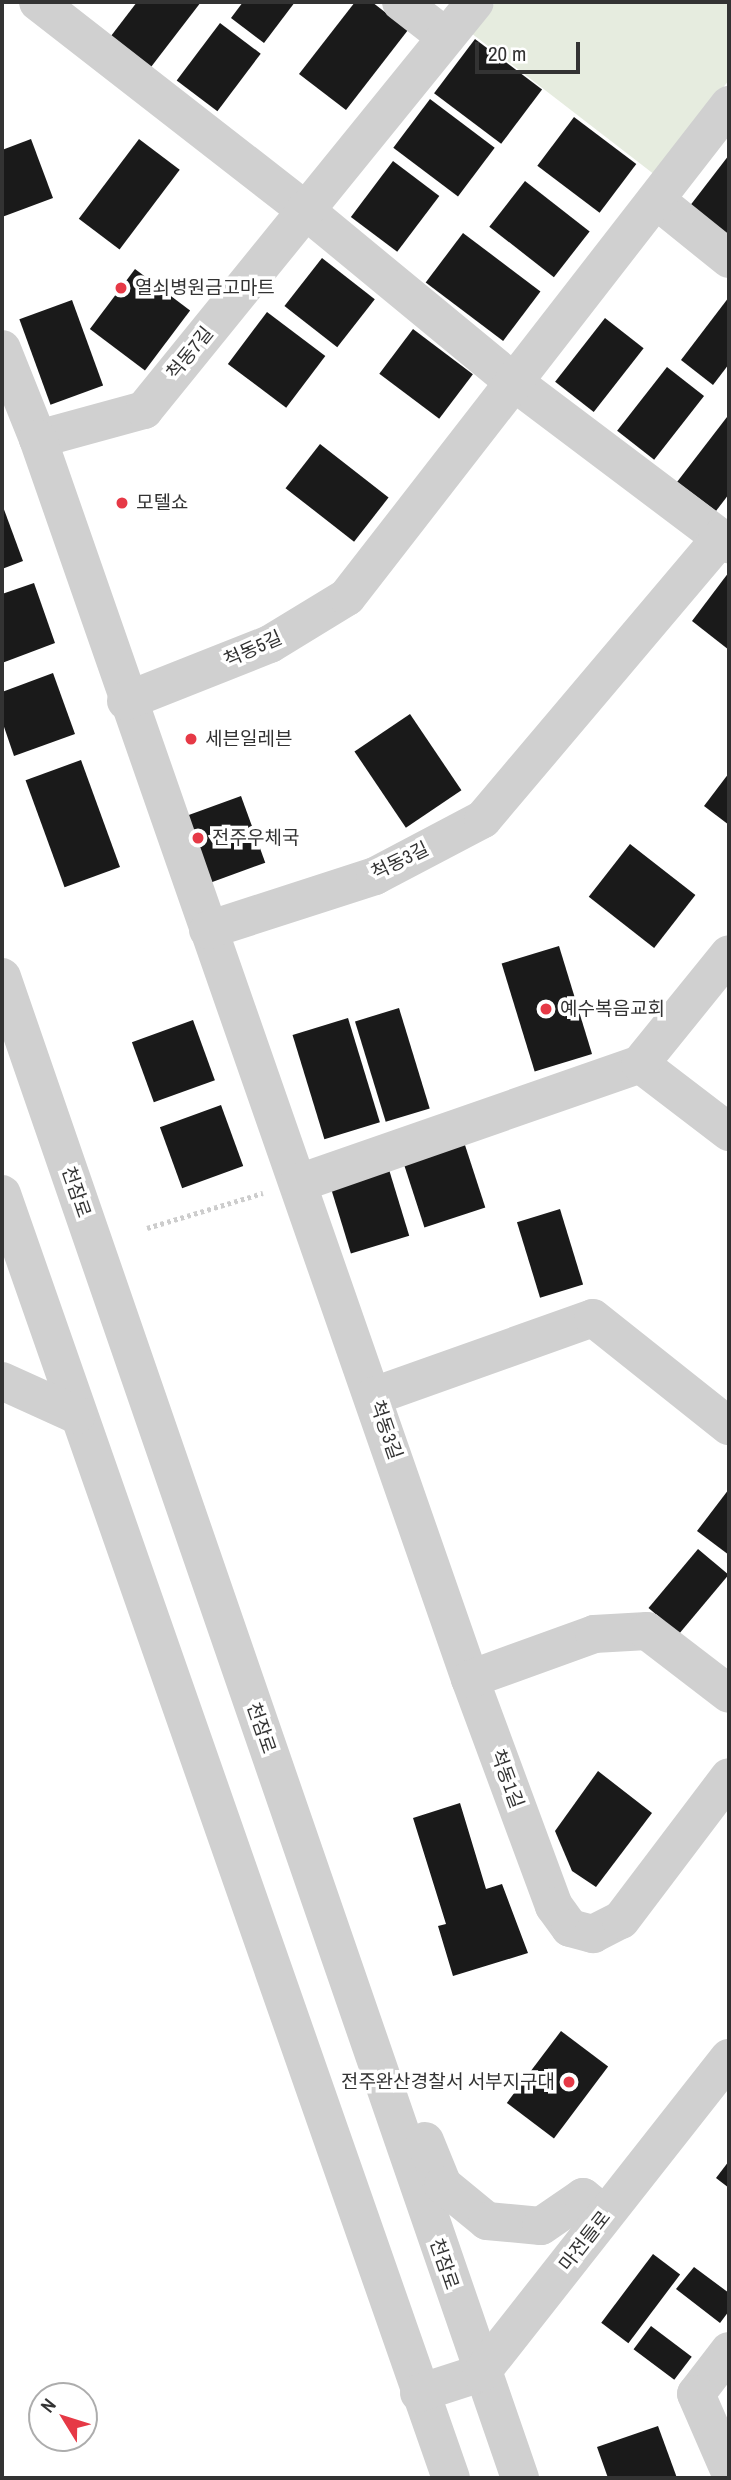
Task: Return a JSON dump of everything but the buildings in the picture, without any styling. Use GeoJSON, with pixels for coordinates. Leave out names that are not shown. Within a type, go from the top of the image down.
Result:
{"type":"FeatureCollection","features":[{"type":"Feature","properties":{"kind":"street"},"geometry":{"type":"LineString","coordinates":[[38,2],[305,210],[515,383],[725,541]]}},
{"type":"Feature","properties":{"kind":"street"},"geometry":{"type":"LineString","coordinates":[[401,2],[446,37]]}},
{"type":"Feature","properties":{"kind":"street","name":"척동7길"},"geometry":{"type":"LineString","coordinates":[[38,439],[144,410],[475,2]]}},
{"type":"Feature","properties":{"kind":"street","name":"척동5길"},"geometry":{"type":"LineString","coordinates":[[126,701],[270,644],[346,597],[729,105]]}},
{"type":"Feature","properties":{"kind":"street"},"geometry":{"type":"LineString","coordinates":[[656,200],[729,259]]}},
{"type":"Feature","properties":{"kind":"street"},"geometry":{"type":"LineString","coordinates":[[2,349],[38,439],[126,701],[208,930]]}},
{"type":"Feature","properties":{"kind":"street","name":"척동3길"},"geometry":{"type":"LineString","coordinates":[[470,1679],[374,1396],[208,930],[375,876],[483,819],[725,541]]}},
{"type":"Feature","properties":{"kind":"street"},"geometry":{"type":"LineString","coordinates":[[299,1183],[640,1064],[729,954]]}},
{"type":"Feature","properties":{"kind":"street","name":"천잠로"},"geometry":{"type":"LineString","coordinates":[[2,977],[481,2373],[520,2478]]}},
{"type":"Feature","properties":{"kind":"street"},"geometry":{"type":"LineString","coordinates":[[640,1064],[729,1132]]}},
{"type":"Feature","properties":{"kind":"street"},"geometry":{"type":"LineString","coordinates":[[2,1194],[76,1415],[451,2478]]}},
{"type":"Feature","properties":{"kind":"street"},"geometry":{"type":"LineString","coordinates":[[374,1396],[593,1318],[729,1426]]}},
{"type":"Feature","properties":{"kind":"street"},"geometry":{"type":"LineString","coordinates":[[2,1381],[76,1415]]}},
{"type":"Feature","properties":{"kind":"street"},"geometry":{"type":"LineString","coordinates":[[470,1679],[594,1634],[647,1631],[729,1694]]}},
{"type":"Feature","properties":{"kind":"street","name":"척동1길"},"geometry":{"type":"LineString","coordinates":[[470,1679],[554,1906],[570,1928],[593,1934],[621,1920],[729,1777]]}},
{"type":"Feature","properties":{"kind":"street","name":"마전들로"},"geometry":{"type":"LineString","coordinates":[[481,2373],[729,2058]]}},
{"type":"Feature","properties":{"kind":"street"},"geometry":{"type":"LineString","coordinates":[[401,2137],[421,2132],[443,2185],[487,2221],[541,2226],[583,2197],[605,2216]]}},
{"type":"Feature","properties":{"kind":"street"},"geometry":{"type":"LineString","coordinates":[[729,2351],[696,2394],[729,2470]]}},
{"type":"Feature","properties":{"kind":"street"},"geometry":{"type":"LineString","coordinates":[[419,2393],[481,2373]]}},
{"type":"Feature","properties":{"kind":"path"},"geometry":{"type":"LineString","coordinates":[[147,1228],[299,1183]]}},
{"type":"Feature","properties":{"kind":"shaded area"},"geometry":{"type":"Polygon","coordinates":[[[496,2],[729,2],[729,80],[655,175],[471,33],[496,2]]]}},
{"type":"Feature","properties":{"kind":"place","name":"열쇠병원금고마트"},"geometry":{"type":"Point","coordinates":[121,288]}},
{"type":"Feature","properties":{"kind":"place","name":"모텔쇼"},"geometry":{"type":"Point","coordinates":[122,503]}},
{"type":"Feature","properties":{"kind":"place","name":"세븐일레븐"},"geometry":{"type":"Point","coordinates":[191,739]}},
{"type":"Feature","properties":{"kind":"place","name":"전주우체국"},"geometry":{"type":"Point","coordinates":[198,838]}},
{"type":"Feature","properties":{"kind":"place","name":"예수복음교회"},"geometry":{"type":"Point","coordinates":[546,1009]}},
{"type":"Feature","properties":{"kind":"place","name":"전주완산경찰서 서부지구대"},"geometry":{"type":"Point","coordinates":[569,2082]}}]}
